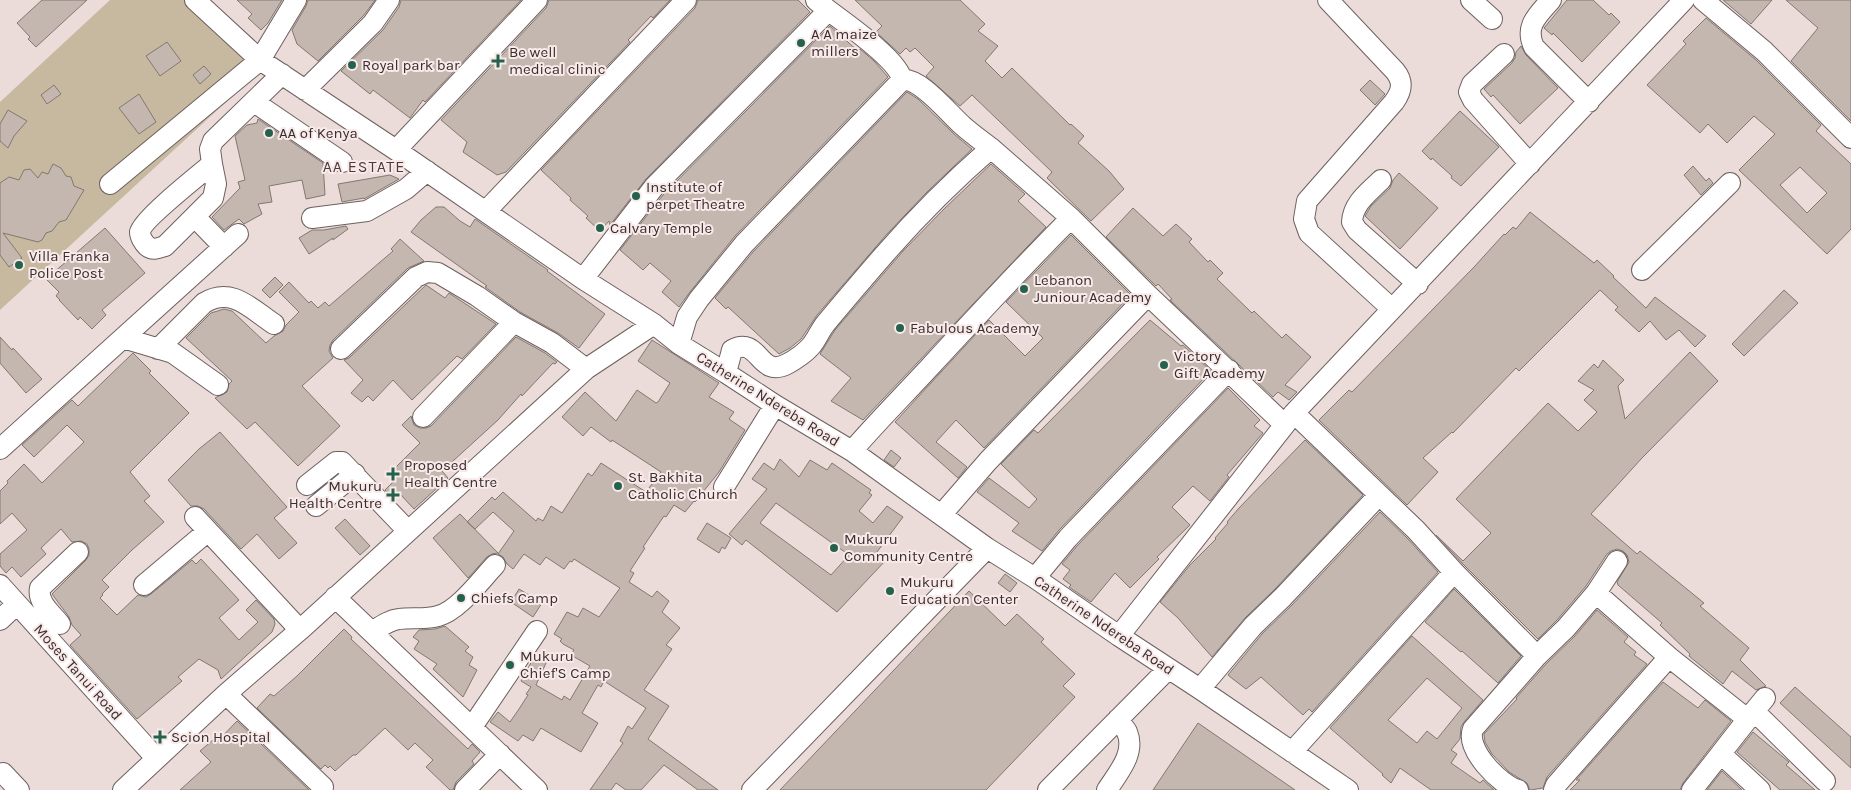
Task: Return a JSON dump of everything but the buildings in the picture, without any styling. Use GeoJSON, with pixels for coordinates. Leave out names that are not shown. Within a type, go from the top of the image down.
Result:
{"type":"FeatureCollection","features":[{"type":"Feature","properties":{"kind":"street","name":"Catherine Ndereba Road"},"geometry":{"type":"LineString","coordinates":[[195,0],[260,60],[486,211],[583,279],[654,324],[679,344],[775,406],[852,451],[987,548],[1035,578],[1168,670],[1200,689],[1348,790]]}},
{"type":"Feature","properties":{"kind":"street"},"geometry":{"type":"LineString","coordinates":[[110,184],[260,60],[296,0]]}},
{"type":"Feature","properties":{"kind":"street"},"geometry":{"type":"LineString","coordinates":[[305,90],[373,23],[388,0]]}},
{"type":"Feature","properties":{"kind":"street"},"geometry":{"type":"LineString","coordinates":[[396,150],[537,0]]}},
{"type":"Feature","properties":{"kind":"street"},"geometry":{"type":"LineString","coordinates":[[486,211],[686,0]]}},
{"type":"Feature","properties":{"kind":"street"},"geometry":{"type":"LineString","coordinates":[[1328,0],[1395,71],[1400,77],[1402,84],[1400,93],[1394,102],[1307,200],[1304,219],[1309,232],[1392,309]]}},
{"type":"Feature","properties":{"kind":"street"},"geometry":{"type":"LineString","coordinates":[[1471,0],[1492,19]]}},
{"type":"Feature","properties":{"kind":"street"},"geometry":{"type":"LineString","coordinates":[[1551,0],[1535,18],[1530,31],[1530,39],[1534,47],[1589,102]]}},
{"type":"Feature","properties":{"kind":"street"},"geometry":{"type":"LineString","coordinates":[[1119,636],[1289,419],[1684,0]]}},
{"type":"Feature","properties":{"kind":"street"},"geometry":{"type":"LineString","coordinates":[[1703,0],[1764,51],[1851,138]]}},
{"type":"Feature","properties":{"kind":"street"},"geometry":{"type":"LineString","coordinates":[[583,279],[654,187],[822,5],[891,62],[901,75],[902,80]]}},
{"type":"Feature","properties":{"kind":"street"},"geometry":{"type":"LineString","coordinates":[[1504,54],[1472,84],[1469,92],[1473,100],[1530,164]]}},
{"type":"Feature","properties":{"kind":"street"},"geometry":{"type":"LineString","coordinates":[[212,164],[175,194],[144,225],[140,232],[142,239],[151,248],[166,246],[213,198],[216,190],[210,149],[213,141],[282,74]]}},
{"type":"Feature","properties":{"kind":"street"},"geometry":{"type":"LineString","coordinates":[[902,80],[912,81],[932,96],[964,127],[1071,218],[1148,295],[1228,370],[1379,495],[1416,530],[1454,572],[1537,656]]}},
{"type":"Feature","properties":{"kind":"street"},"geometry":{"type":"LineString","coordinates":[[679,344],[688,317],[700,298],[744,244],[902,80]]}},
{"type":"Feature","properties":{"kind":"street"},"geometry":{"type":"LineString","coordinates":[[254,102],[342,162]]}},
{"type":"Feature","properties":{"kind":"street"},"geometry":{"type":"LineString","coordinates":[[726,373],[732,350],[737,347],[753,350],[770,367],[775,369],[789,364],[812,346],[824,326],[884,254],[940,195],[991,148]]}},
{"type":"Feature","properties":{"kind":"street"},"geometry":{"type":"LineString","coordinates":[[312,218],[368,211],[406,189],[427,171]]}},
{"type":"Feature","properties":{"kind":"street"},"geometry":{"type":"LineString","coordinates":[[1381,180],[1359,201],[1352,213],[1352,222],[1357,230],[1418,284]]}},
{"type":"Feature","properties":{"kind":"street"},"geometry":{"type":"LineString","coordinates":[[1642,270],[1730,183]]}},
{"type":"Feature","properties":{"kind":"street"},"geometry":{"type":"LineString","coordinates":[[0,449],[231,241],[195,217]]}},
{"type":"Feature","properties":{"kind":"street"},"geometry":{"type":"LineString","coordinates":[[852,451],[973,319],[1071,218]]}},
{"type":"Feature","properties":{"kind":"street"},"geometry":{"type":"LineString","coordinates":[[341,349],[416,277],[427,272],[438,273],[477,296],[514,322],[552,343],[586,369]]}},
{"type":"Feature","properties":{"kind":"street"},"geometry":{"type":"LineString","coordinates":[[942,514],[988,461],[1148,295]]}},
{"type":"Feature","properties":{"kind":"street"},"geometry":{"type":"LineString","coordinates":[[158,349],[204,303],[213,298],[225,296],[239,300],[274,324]]}},
{"type":"Feature","properties":{"kind":"street"},"geometry":{"type":"LineString","coordinates":[[423,417],[514,322]]}},
{"type":"Feature","properties":{"kind":"street"},"geometry":{"type":"LineString","coordinates":[[123,790],[226,694],[300,630],[586,369],[654,324]]}},
{"type":"Feature","properties":{"kind":"street"},"geometry":{"type":"LineString","coordinates":[[124,338],[173,353],[218,385]]}},
{"type":"Feature","properties":{"kind":"street"},"geometry":{"type":"LineString","coordinates":[[1035,578],[1068,538],[1228,370]]}},
{"type":"Feature","properties":{"kind":"street"},"geometry":{"type":"LineString","coordinates":[[724,487],[775,406]]}},
{"type":"Feature","properties":{"kind":"street"},"geometry":{"type":"LineString","coordinates":[[307,486],[336,462],[342,462],[408,531]]}},
{"type":"Feature","properties":{"kind":"street"},"geometry":{"type":"LineString","coordinates":[[316,506],[354,474]]}},
{"type":"Feature","properties":{"kind":"street"},"geometry":{"type":"LineString","coordinates":[[1200,689],[1253,626],[1283,597],[1379,495]]}},
{"type":"Feature","properties":{"kind":"street"},"geometry":{"type":"LineString","coordinates":[[195,517],[300,630]]}},
{"type":"Feature","properties":{"kind":"street"},"geometry":{"type":"LineString","coordinates":[[144,585],[208,531]]}},
{"type":"Feature","properties":{"kind":"street"},"geometry":{"type":"LineString","coordinates":[[752,790],[987,548]]}},
{"type":"Feature","properties":{"kind":"street"},"geometry":{"type":"LineString","coordinates":[[60,624],[41,602],[38,595],[40,588],[78,552]]}},
{"type":"Feature","properties":{"kind":"street"},"geometry":{"type":"LineString","coordinates":[[1518,790],[1512,788],[1486,767],[1475,749],[1471,735],[1473,729],[1596,593],[1616,561]]}},
{"type":"Feature","properties":{"kind":"street"},"geometry":{"type":"LineString","coordinates":[[372,632],[400,618],[440,616],[454,608],[495,565]]}},
{"type":"Feature","properties":{"kind":"street"},"geometry":{"type":"LineString","coordinates":[[1292,752],[1454,572]]}},
{"type":"Feature","properties":{"kind":"street","name":"Moses Tanui Road"},"geometry":{"type":"LineString","coordinates":[[0,585],[156,758]]}},
{"type":"Feature","properties":{"kind":"street"},"geometry":{"type":"LineString","coordinates":[[1596,593],[1669,656],[1755,709],[1825,781]]}},
{"type":"Feature","properties":{"kind":"street"},"geometry":{"type":"LineString","coordinates":[[335,597],[537,790]]}},
{"type":"Feature","properties":{"kind":"street"},"geometry":{"type":"LineString","coordinates":[[0,620],[17,604]]}},
{"type":"Feature","properties":{"kind":"street"},"geometry":{"type":"LineString","coordinates":[[472,727],[537,631]]}},
{"type":"Feature","properties":{"kind":"street"},"geometry":{"type":"LineString","coordinates":[[1554,790],[1556,785],[1669,656]]}},
{"type":"Feature","properties":{"kind":"street"},"geometry":{"type":"LineString","coordinates":[[1048,790],[1168,670]]}},
{"type":"Feature","properties":{"kind":"street"},"geometry":{"type":"LineString","coordinates":[[226,694],[323,787]]}},
{"type":"Feature","properties":{"kind":"street"},"geometry":{"type":"LineString","coordinates":[[1692,790],[1755,709]]}},
{"type":"Feature","properties":{"kind":"street"},"geometry":{"type":"LineString","coordinates":[[1107,790],[1127,758],[1130,744],[1127,732],[1118,719]]}},
{"type":"Feature","properties":{"kind":"street"},"geometry":{"type":"LineString","coordinates":[[465,790],[500,754]]}},
{"type":"Feature","properties":{"kind":"street"},"geometry":{"type":"LineString","coordinates":[[1721,754],[1760,790]]}},
{"type":"Feature","properties":{"kind":"street"},"geometry":{"type":"LineString","coordinates":[[3,773],[19,790]]}},
{"type":"Feature","properties":{"kind":"shaded area"},"geometry":{"type":"Polygon","coordinates":[[[110,0],[185,0],[261,70],[0,310],[0,102],[110,0]]]}},
{"type":"Feature","properties":{"kind":"place","name":"A A maize millers"},"geometry":{"type":"Point","coordinates":[801,43]}},
{"type":"Feature","properties":{"kind":"place","name":"Be well medical clinic"},"geometry":{"type":"Point","coordinates":[498,61]}},
{"type":"Feature","properties":{"kind":"place","name":"Royal park bar"},"geometry":{"type":"Point","coordinates":[352,65]}},
{"type":"Feature","properties":{"kind":"place","name":"AA of Kenya"},"geometry":{"type":"Point","coordinates":[269,133]}},
{"type":"Feature","properties":{"kind":"place","name":"Institute of perpet Theatre"},"geometry":{"type":"Point","coordinates":[636,196]}},
{"type":"Feature","properties":{"kind":"place","name":"Calvary Temple"},"geometry":{"type":"Point","coordinates":[600,228]}},
{"type":"Feature","properties":{"kind":"place","name":"Villa Franka Police Post"},"geometry":{"type":"Point","coordinates":[19,265]}},
{"type":"Feature","properties":{"kind":"place","name":"Lebanon Juniour Academy"},"geometry":{"type":"Point","coordinates":[1024,289]}},
{"type":"Feature","properties":{"kind":"place","name":"Fabulous Academy"},"geometry":{"type":"Point","coordinates":[900,328]}},
{"type":"Feature","properties":{"kind":"place","name":"Victory Gift Academy"},"geometry":{"type":"Point","coordinates":[1164,365]}},
{"type":"Feature","properties":{"kind":"place","name":"Proposed Health Centre"},"geometry":{"type":"Point","coordinates":[393,474]}},
{"type":"Feature","properties":{"kind":"place","name":"St. Bakhita Catholic Church"},"geometry":{"type":"Point","coordinates":[618,486]}},
{"type":"Feature","properties":{"kind":"place","name":"Mukuru Health Centre"},"geometry":{"type":"Point","coordinates":[393,495]}},
{"type":"Feature","properties":{"kind":"place","name":"Mukuru Community Centre"},"geometry":{"type":"Point","coordinates":[834,548]}},
{"type":"Feature","properties":{"kind":"place","name":"Mukuru Education Center"},"geometry":{"type":"Point","coordinates":[890,591]}},
{"type":"Feature","properties":{"kind":"place","name":"Chiefs Camp"},"geometry":{"type":"Point","coordinates":[461,598]}},
{"type":"Feature","properties":{"kind":"place","name":"Mukuru Chief'S Camp"},"geometry":{"type":"Point","coordinates":[510,665]}},
{"type":"Feature","properties":{"kind":"place","name":"Scion Hospital"},"geometry":{"type":"Point","coordinates":[160,737]}},
{"type":"Feature","properties":{"kind":"district","name":"AA ESTATE"},"geometry":{"type":"Point","coordinates":[364,166]}}]}
